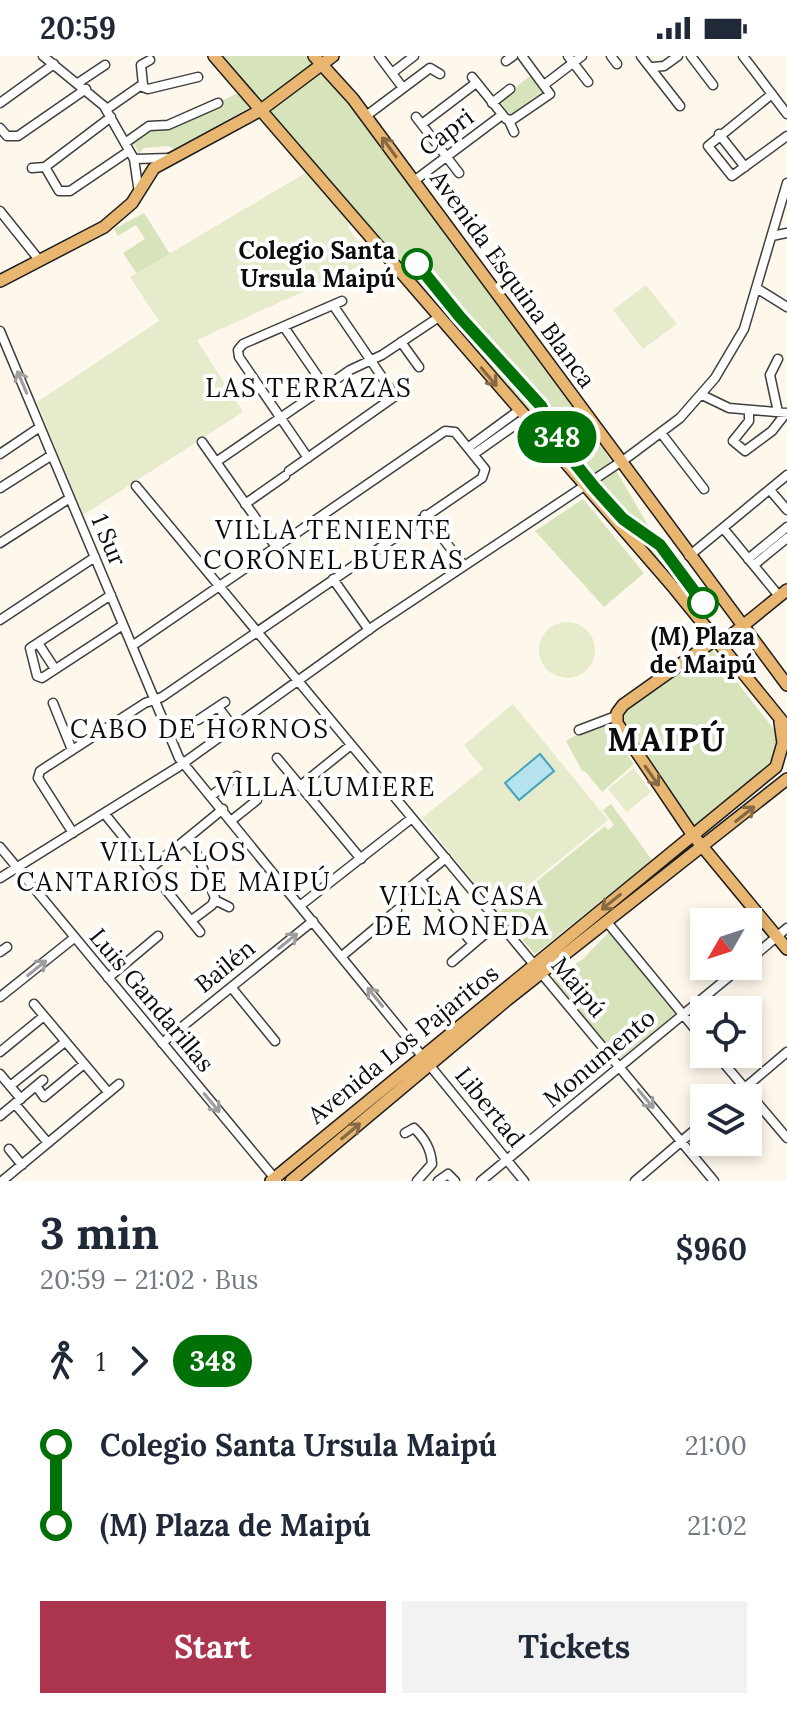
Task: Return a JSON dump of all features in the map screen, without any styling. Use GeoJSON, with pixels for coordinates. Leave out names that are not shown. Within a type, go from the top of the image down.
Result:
{"type":"FeatureCollection","features":[{"type":"Feature","properties":{"kind":"main road"},"geometry":{"type":"LineString","coordinates":[[214,56],[720,643],[787,727]]}},
{"type":"Feature","properties":{"kind":"main road"},"geometry":{"type":"LineString","coordinates":[[0,281],[104,227],[129,206],[150,171],[261,110],[318,60],[333,56]]}},
{"type":"Feature","properties":{"kind":"main road","name":"Avenida Esquina Blanca"},"geometry":{"type":"LineString","coordinates":[[318,60],[366,116],[688,556],[787,685]]}},
{"type":"Feature","properties":{"kind":"main road"},"geometry":{"type":"LineString","coordinates":[[783,593],[720,643],[623,705],[616,716],[618,727],[692,834],[787,949]]}},
{"type":"Feature","properties":{"kind":"main road"},"geometry":{"type":"LineString","coordinates":[[778,717],[783,743],[781,764]]}},
{"type":"Feature","properties":{"kind":"main road","name":"Avenida Los Pajaritos"},"geometry":{"type":"LineString","coordinates":[[274,1180],[538,970],[692,834],[781,764]]}},
{"type":"Feature","properties":{"kind":"main road","name":"Avenida Los Pajaritos"},"geometry":{"type":"LineString","coordinates":[[538,970],[607,922],[787,779]]}},
{"type":"Feature","properties":{"kind":"main road","name":"Avenida Los Pajaritos"},"geometry":{"type":"LineString","coordinates":[[291,1181],[427,1061]]}},
{"type":"Feature","properties":{"kind":"street"},"geometry":{"type":"LineString","coordinates":[[43,56],[82,86],[109,113],[129,151],[139,193]]}},
{"type":"Feature","properties":{"kind":"street"},"geometry":{"type":"LineString","coordinates":[[379,56],[403,88]]}},
{"type":"Feature","properties":{"kind":"street"},"geometry":{"type":"LineString","coordinates":[[392,73],[414,56]]}},
{"type":"Feature","properties":{"kind":"street"},"geometry":{"type":"LineString","coordinates":[[522,56],[544,85],[570,59],[582,56]]}},
{"type":"Feature","properties":{"kind":"street"},"geometry":{"type":"LineString","coordinates":[[641,56],[653,67],[680,106]]}},
{"type":"Feature","properties":{"kind":"street"},"geometry":{"type":"LineString","coordinates":[[653,67],[661,67],[678,56]]}},
{"type":"Feature","properties":{"kind":"street"},"geometry":{"type":"LineString","coordinates":[[691,56],[713,85]]}},
{"type":"Feature","properties":{"kind":"street"},"geometry":{"type":"LineString","coordinates":[[748,58],[787,114]]}},
{"type":"Feature","properties":{"kind":"street"},"geometry":{"type":"LineString","coordinates":[[570,59],[588,82]]}},
{"type":"Feature","properties":{"kind":"street"},"geometry":{"type":"LineString","coordinates":[[150,60],[141,65],[143,85],[148,89],[198,77]]}},
{"type":"Feature","properties":{"kind":"street"},"geometry":{"type":"LineString","coordinates":[[0,103],[54,64]]}},
{"type":"Feature","properties":{"kind":"street"},"geometry":{"type":"LineString","coordinates":[[0,128],[10,137],[18,136],[105,65]]}},
{"type":"Feature","properties":{"kind":"street"},"geometry":{"type":"LineString","coordinates":[[366,116],[430,68],[440,74]]}},
{"type":"Feature","properties":{"kind":"street"},"geometry":{"type":"LineString","coordinates":[[459,173],[419,120],[474,80],[514,132]]}},
{"type":"Feature","properties":{"kind":"street"},"geometry":{"type":"LineString","coordinates":[[32,168],[45,167],[143,85]]}},
{"type":"Feature","properties":{"kind":"street","name":"Capri"},"geometry":{"type":"LineString","coordinates":[[414,181],[506,118],[549,96],[544,85]]}},
{"type":"Feature","properties":{"kind":"street"},"geometry":{"type":"LineString","coordinates":[[492,103],[510,89]]}},
{"type":"Feature","properties":{"kind":"street"},"geometry":{"type":"LineString","coordinates":[[772,94],[708,146],[734,175],[787,136]]}},
{"type":"Feature","properties":{"kind":"street"},"geometry":{"type":"LineString","coordinates":[[45,167],[60,192],[76,189],[129,151],[149,126],[168,125],[218,103]]}},
{"type":"Feature","properties":{"kind":"street"},"geometry":{"type":"LineString","coordinates":[[719,134],[745,167]]}},
{"type":"Feature","properties":{"kind":"street"},"geometry":{"type":"LineString","coordinates":[[129,151],[171,158]]}},
{"type":"Feature","properties":{"kind":"street"},"geometry":{"type":"LineString","coordinates":[[0,878],[183,763],[369,630],[661,433],[702,395],[736,344],[758,289],[787,183]]}},
{"type":"Feature","properties":{"kind":"street"},"geometry":{"type":"LineString","coordinates":[[0,211],[40,261]]}},
{"type":"Feature","properties":{"kind":"street"},"geometry":{"type":"LineString","coordinates":[[772,236],[787,233]]}},
{"type":"Feature","properties":{"kind":"street"},"geometry":{"type":"LineString","coordinates":[[758,289],[787,307]]}},
{"type":"Feature","properties":{"kind":"street"},"geometry":{"type":"LineString","coordinates":[[245,504],[398,394],[370,360],[337,303],[241,346],[239,357],[308,458]]}},
{"type":"Feature","properties":{"kind":"street"},"geometry":{"type":"LineString","coordinates":[[216,462],[325,387],[439,317]]}},
{"type":"Feature","properties":{"kind":"street"},"geometry":{"type":"LineString","coordinates":[[284,327],[325,387]]}},
{"type":"Feature","properties":{"kind":"street","name":"1 Sur"},"geometry":{"type":"LineString","coordinates":[[0,331],[183,763],[301,905]]}},
{"type":"Feature","properties":{"kind":"street"},"geometry":{"type":"LineString","coordinates":[[401,342],[419,367]]}},
{"type":"Feature","properties":{"kind":"street"},"geometry":{"type":"LineString","coordinates":[[778,359],[770,375],[784,413]]}},
{"type":"Feature","properties":{"kind":"street"},"geometry":{"type":"LineString","coordinates":[[702,395],[721,406],[749,412],[784,413]]}},
{"type":"Feature","properties":{"kind":"street"},"geometry":{"type":"LineString","coordinates":[[749,412],[749,421],[733,441],[745,451],[772,431],[784,413]]}},
{"type":"Feature","properties":{"kind":"street"},"geometry":{"type":"LineString","coordinates":[[472,450],[522,415]]}},
{"type":"Feature","properties":{"kind":"street"},"geometry":{"type":"LineString","coordinates":[[0,454],[40,427]]}},
{"type":"Feature","properties":{"kind":"street"},"geometry":{"type":"LineString","coordinates":[[73,833],[38,774],[257,631],[482,478],[485,469],[472,450],[451,430],[445,431],[132,646]]}},
{"type":"Feature","properties":{"kind":"street"},"geometry":{"type":"LineString","coordinates":[[661,433],[704,489]]}},
{"type":"Feature","properties":{"kind":"street"},"geometry":{"type":"LineString","coordinates":[[202,442],[276,547]]}},
{"type":"Feature","properties":{"kind":"street"},"geometry":{"type":"LineString","coordinates":[[0,488],[52,455]]}},
{"type":"Feature","properties":{"kind":"street"},"geometry":{"type":"LineString","coordinates":[[688,556],[787,475]]}},
{"type":"Feature","properties":{"kind":"street","name":"Maipú"},"geometry":{"type":"LineString","coordinates":[[136,486],[714,1181]]}},
{"type":"Feature","properties":{"kind":"street"},"geometry":{"type":"LineString","coordinates":[[770,490],[787,510]]}},
{"type":"Feature","properties":{"kind":"street"},"geometry":{"type":"LineString","coordinates":[[0,543],[70,498]]}},
{"type":"Feature","properties":{"kind":"street"},"geometry":{"type":"LineString","coordinates":[[425,515],[464,566]]}},
{"type":"Feature","properties":{"kind":"street"},"geometry":{"type":"LineString","coordinates":[[751,562],[787,527]]}},
{"type":"Feature","properties":{"kind":"street"},"geometry":{"type":"LineString","coordinates":[[723,528],[751,562],[783,593]]}},
{"type":"Feature","properties":{"kind":"street"},"geometry":{"type":"LineString","coordinates":[[751,562],[787,538]]}},
{"type":"Feature","properties":{"kind":"street"},"geometry":{"type":"LineString","coordinates":[[0,620],[95,557]]}},
{"type":"Feature","properties":{"kind":"street"},"geometry":{"type":"LineString","coordinates":[[333,579],[369,630]]}},
{"type":"Feature","properties":{"kind":"street"},"geometry":{"type":"LineString","coordinates":[[111,595],[29,650],[37,676],[42,678],[123,625]]}},
{"type":"Feature","properties":{"kind":"street"},"geometry":{"type":"LineString","coordinates":[[38,643],[55,669]]}},
{"type":"Feature","properties":{"kind":"street"},"geometry":{"type":"LineString","coordinates":[[53,703],[72,750]]}},
{"type":"Feature","properties":{"kind":"street"},"geometry":{"type":"LineString","coordinates":[[198,720],[222,704],[234,728]]}},
{"type":"Feature","properties":{"kind":"street"},"geometry":{"type":"LineString","coordinates":[[579,730],[616,716]]}},
{"type":"Feature","properties":{"kind":"street"},"geometry":{"type":"LineString","coordinates":[[300,786],[351,745]]}},
{"type":"Feature","properties":{"kind":"street"},"geometry":{"type":"LineString","coordinates":[[277,758],[361,859]]}},
{"type":"Feature","properties":{"kind":"street"},"geometry":{"type":"LineString","coordinates":[[211,796],[237,776]]}},
{"type":"Feature","properties":{"kind":"street"},"geometry":{"type":"LineString","coordinates":[[232,820],[257,800]]}},
{"type":"Feature","properties":{"kind":"street"},"geometry":{"type":"LineString","coordinates":[[151,868],[223,809]]}},
{"type":"Feature","properties":{"kind":"street"},"geometry":{"type":"LineString","coordinates":[[104,813],[200,932]]}},
{"type":"Feature","properties":{"kind":"street"},"geometry":{"type":"LineString","coordinates":[[301,905],[412,818]]}},
{"type":"Feature","properties":{"kind":"street"},"geometry":{"type":"LineString","coordinates":[[185,840],[199,858],[215,900],[229,907]]}},
{"type":"Feature","properties":{"kind":"street","name":"Luis Gandarillas"},"geometry":{"type":"LineString","coordinates":[[0,847],[274,1180]]}},
{"type":"Feature","properties":{"kind":"street"},"geometry":{"type":"LineString","coordinates":[[404,892],[446,858]]}},
{"type":"Feature","properties":{"kind":"street"},"geometry":{"type":"LineString","coordinates":[[420,879],[473,944]]}},
{"type":"Feature","properties":{"kind":"street"},"geometry":{"type":"LineString","coordinates":[[192,920],[215,900]]}},
{"type":"Feature","properties":{"kind":"street","name":"Libertad"},"geometry":{"type":"LineString","coordinates":[[301,905],[524,1181]]}},
{"type":"Feature","properties":{"kind":"street"},"geometry":{"type":"LineString","coordinates":[[342,956],[397,910]]}},
{"type":"Feature","properties":{"kind":"street","name":"Bailén"},"geometry":{"type":"LineString","coordinates":[[162,1043],[313,921]]}},
{"type":"Feature","properties":{"kind":"street"},"geometry":{"type":"LineString","coordinates":[[452,962],[499,922]]}},
{"type":"Feature","properties":{"kind":"street"},"geometry":{"type":"LineString","coordinates":[[607,922],[690,1024]]}},
{"type":"Feature","properties":{"kind":"street"},"geometry":{"type":"LineString","coordinates":[[762,949],[787,928]]}},
{"type":"Feature","properties":{"kind":"street"},"geometry":{"type":"LineString","coordinates":[[108,978],[158,936]]}},
{"type":"Feature","properties":{"kind":"street"},"geometry":{"type":"LineString","coordinates":[[0,997],[74,938]]}},
{"type":"Feature","properties":{"kind":"street","name":"Monumento"},"geometry":{"type":"LineString","coordinates":[[481,1181],[725,980]]}},
{"type":"Feature","properties":{"kind":"street"},"geometry":{"type":"LineString","coordinates":[[231,987],[275,1041]]}},
{"type":"Feature","properties":{"kind":"street"},"geometry":{"type":"LineString","coordinates":[[34,1004],[108,1092]]}},
{"type":"Feature","properties":{"kind":"street"},"geometry":{"type":"LineString","coordinates":[[0,1052],[44,1016]]}},
{"type":"Feature","properties":{"kind":"street"},"geometry":{"type":"LineString","coordinates":[[10,1086],[65,1042]]}},
{"type":"Feature","properties":{"kind":"street"},"geometry":{"type":"LineString","coordinates":[[750,1084],[787,1052]]}},
{"type":"Feature","properties":{"kind":"street"},"geometry":{"type":"LineString","coordinates":[[0,1116],[40,1083],[44,1097],[84,1064]]}},
{"type":"Feature","properties":{"kind":"street"},"geometry":{"type":"LineString","coordinates":[[728,1068],[742,1084]]}},
{"type":"Feature","properties":{"kind":"street"},"geometry":{"type":"LineString","coordinates":[[0,1074],[48,1143]]}},
{"type":"Feature","properties":{"kind":"street"},"geometry":{"type":"LineString","coordinates":[[2,1181],[119,1084]]}},
{"type":"Feature","properties":{"kind":"street"},"geometry":{"type":"LineString","coordinates":[[762,1108],[787,1138]]}},
{"type":"Feature","properties":{"kind":"street"},"geometry":{"type":"LineString","coordinates":[[405,1133],[411,1128],[417,1131],[425,1139],[431,1157],[432,1164],[417,1181]]}},
{"type":"Feature","properties":{"kind":"street"},"geometry":{"type":"LineString","coordinates":[[635,1181],[690,1134]]}},
{"type":"Feature","properties":{"kind":"street"},"geometry":{"type":"LineString","coordinates":[[9,1149],[22,1165]]}},
{"type":"Feature","properties":{"kind":"street"},"geometry":{"type":"LineString","coordinates":[[438,1181],[448,1174],[455,1181]]}},
{"type":"Feature","properties":{"kind":"green space"},"geometry":{"type":"Polygon","coordinates":[[[217,56],[310,56],[345,95],[596,436],[667,558],[663,570],[217,56]]]}},
{"type":"Feature","properties":{"kind":"green space"},"geometry":{"type":"Polygon","coordinates":[[[530,76],[542,92],[510,116],[499,100],[530,76]]]}},
{"type":"Feature","properties":{"kind":"green space"},"geometry":{"type":"Polygon","coordinates":[[[238,93],[250,107],[175,150],[169,146],[144,148],[139,153],[132,141],[150,128],[164,130],[223,105],[221,101],[238,93]]]}},
{"type":"Feature","properties":{"kind":"green space"},"geometry":{"type":"Polygon","coordinates":[[[307,172],[352,224],[348,227],[357,241],[367,242],[379,257],[197,340],[243,412],[83,515],[37,402],[159,321],[130,277],[307,172]]]}},
{"type":"Feature","properties":{"kind":"green space"},"geometry":{"type":"Polygon","coordinates":[[[144,213],[187,281],[157,304],[123,253],[145,239],[136,225],[118,236],[114,229],[144,213]]]}},
{"type":"Feature","properties":{"kind":"green space"},"geometry":{"type":"Polygon","coordinates":[[[646,285],[677,324],[643,349],[613,310],[646,285]]]}},
{"type":"Feature","properties":{"kind":"green space"},"geometry":{"type":"Polygon","coordinates":[[[583,499],[644,573],[604,607],[535,531],[583,499]]]}},
{"type":"Feature","properties":{"kind":"green space"},"geometry":{"type":"Polygon","coordinates":[[[567,622],[587,630],[595,650],[587,670],[567,678],[547,670],[539,650],[547,630],[567,622]]]}},
{"type":"Feature","properties":{"kind":"green space"},"geometry":{"type":"Polygon","coordinates":[[[710,647],[779,736],[777,757],[693,826],[621,722],[623,711],[710,647]]]}},
{"type":"Feature","properties":{"kind":"green space"},"geometry":{"type":"Polygon","coordinates":[[[513,704],[608,820],[497,911],[422,818],[483,769],[464,745],[513,704]]]}},
{"type":"Feature","properties":{"kind":"green space"},"geometry":{"type":"Polygon","coordinates":[[[612,722],[624,740],[620,745],[634,764],[602,792],[582,771],[566,741],[596,723],[612,722]]]}},
{"type":"Feature","properties":{"kind":"green space"},"geometry":{"type":"Polygon","coordinates":[[[634,768],[651,792],[627,812],[608,789],[634,768]]]}},
{"type":"Feature","properties":{"kind":"green space"},"geometry":{"type":"Polygon","coordinates":[[[611,804],[652,860],[535,954],[499,912],[605,826],[608,830],[614,825],[603,810],[611,804]]]}},
{"type":"Feature","properties":{"kind":"green space"},"geometry":{"type":"Polygon","coordinates":[[[610,931],[677,1012],[619,1060],[551,979],[583,959],[610,931]]]}},
{"type":"Feature","properties":{"kind":"water"},"geometry":{"type":"Polygon","coordinates":[[[540,754],[554,771],[519,800],[505,783],[540,754]]]}},
{"type":"Feature","properties":{"kind":"bus line","name":"348"},"geometry":{"type":"LineString","coordinates":[[417,264],[460,317],[541,406],[561,446],[595,488],[632,527],[660,545],[703,603]]}},
{"type":"Feature","properties":{"kind":"place","name":"Colegio Santa Ursula Maipú"},"geometry":{"type":"Point","coordinates":[417,264]}},
{"type":"Feature","properties":{"kind":"place","name":"(M) Plaza de Maipú"},"geometry":{"type":"Point","coordinates":[703,603]}},
{"type":"Feature","properties":{"kind":"district","name":"LAS TERRAZAS"},"geometry":{"type":"Point","coordinates":[309,387]}},
{"type":"Feature","properties":{"kind":"district","name":"VILLA TENIENTE CORONEL BUERAS"},"geometry":{"type":"Point","coordinates":[334,544]}},
{"type":"Feature","properties":{"kind":"district","name":"CABO DE HORNOS"},"geometry":{"type":"Point","coordinates":[200,728]}},
{"type":"Feature","properties":{"kind":"district","name":"MAIPÚ"},"geometry":{"type":"Point","coordinates":[667,739]}},
{"type":"Feature","properties":{"kind":"district","name":"VILLA LUMIERE"},"geometry":{"type":"Point","coordinates":[326,786]}},
{"type":"Feature","properties":{"kind":"district","name":"VILLA LOS CANTARIOS DE MAIPÚ"},"geometry":{"type":"Point","coordinates":[174,866]}},
{"type":"Feature","properties":{"kind":"district","name":"VILLA CASA DE MONEDA"},"geometry":{"type":"Point","coordinates":[462,910]}}]}
